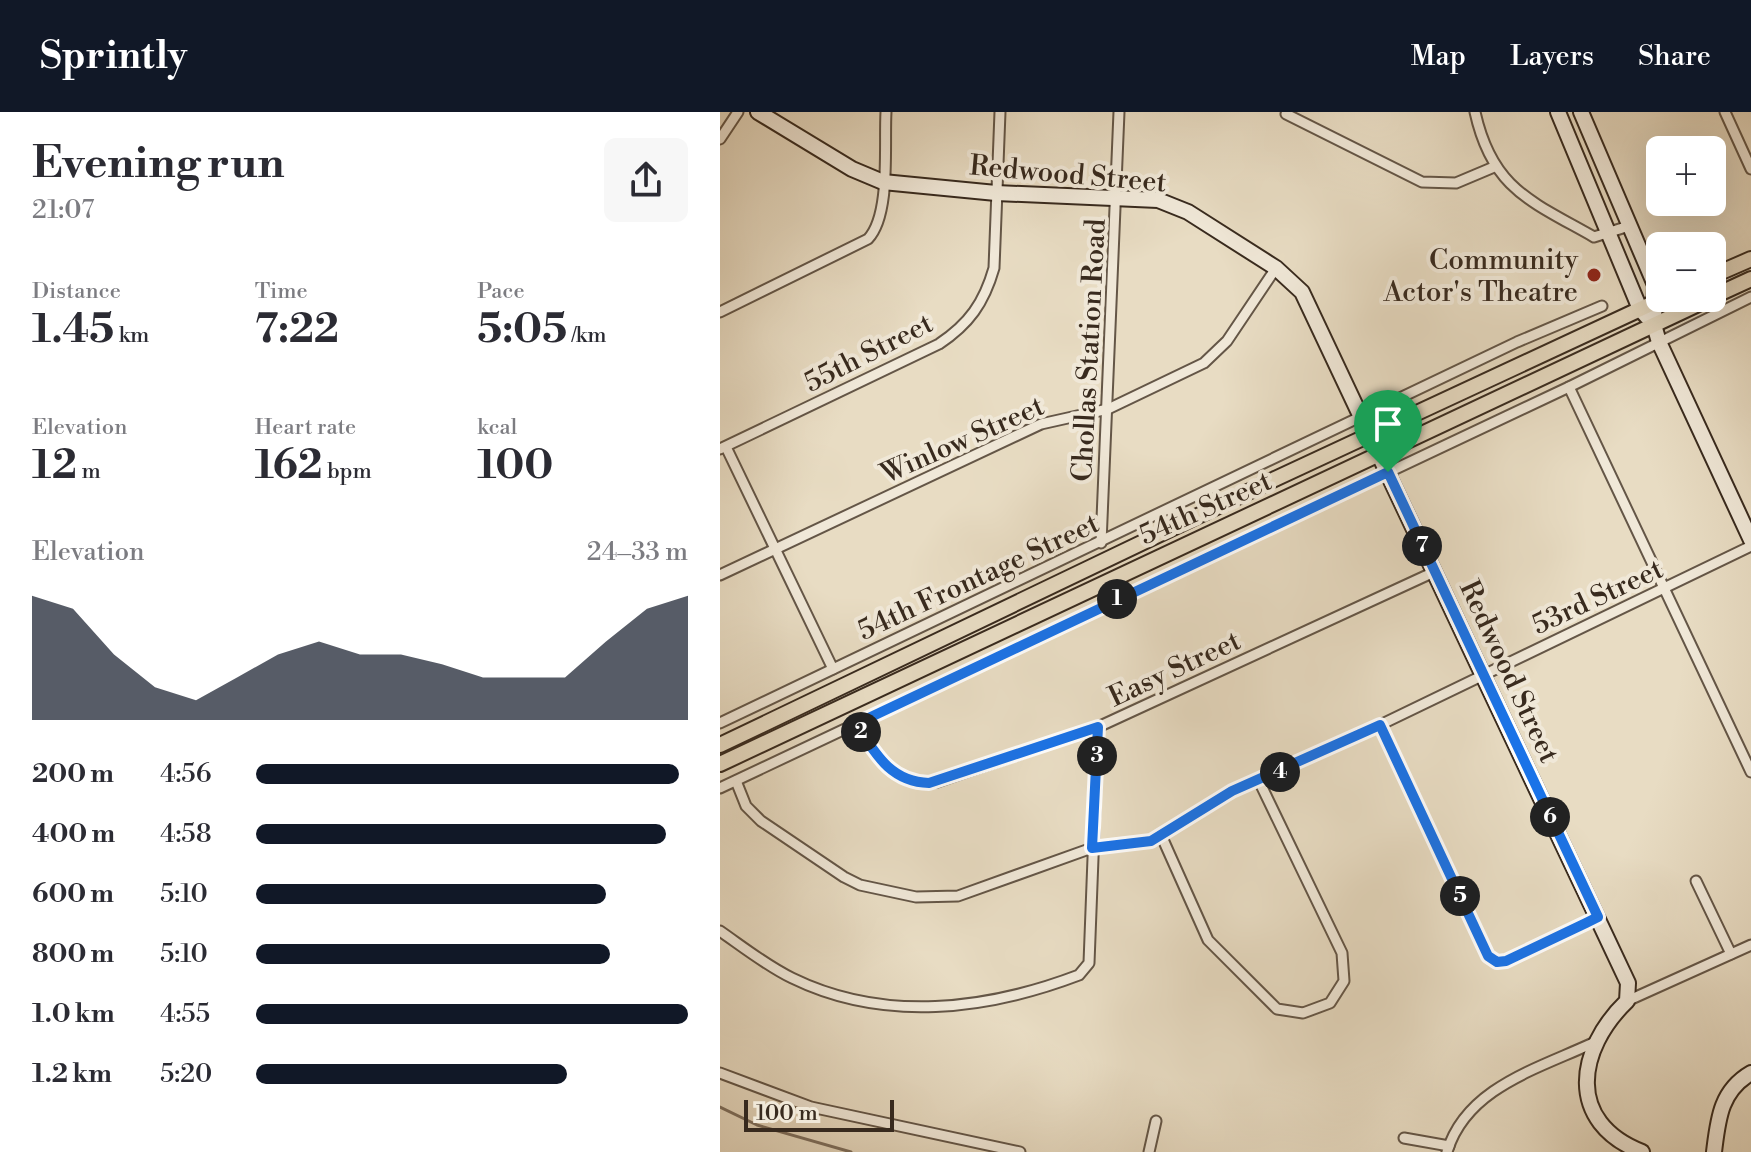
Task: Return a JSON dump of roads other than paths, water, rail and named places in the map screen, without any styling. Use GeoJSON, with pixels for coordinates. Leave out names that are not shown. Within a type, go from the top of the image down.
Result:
{"type":"FeatureCollection","features":[{"type":"Feature","properties":{"kind":"main road"},"geometry":{"type":"LineString","coordinates":[[1726,270],[1751,259]]}},
{"type":"Feature","properties":{"kind":"main road","name":"54th Street"},"geometry":{"type":"LineString","coordinates":[[1726,291],[1751,279]]}},
{"type":"Feature","properties":{"kind":"main road","name":"54th Street"},"geometry":{"type":"LineString","coordinates":[[720,745],[1646,306]]}},
{"type":"Feature","properties":{"kind":"main road","name":"54th Street"},"geometry":{"type":"LineString","coordinates":[[720,764],[1681,312]]}},
{"type":"Feature","properties":{"kind":"street"},"geometry":{"type":"LineString","coordinates":[[720,139],[738,112]]}},
{"type":"Feature","properties":{"kind":"street","name":"Redwood Street"},"geometry":{"type":"LineString","coordinates":[[758,112],[852,169],[883,182],[996,193],[1158,200],[1188,212],[1276,268],[1302,292],[1598,917],[1628,983],[1627,1001]]}},
{"type":"Feature","properties":{"kind":"street"},"geometry":{"type":"LineString","coordinates":[[720,312],[868,239],[874,233],[884,196],[886,112]]}},
{"type":"Feature","properties":{"kind":"street","name":"55th Street"},"geometry":{"type":"LineString","coordinates":[[723,448],[939,344],[961,329],[987,292],[994,268],[1000,112]]}},
{"type":"Feature","properties":{"kind":"street","name":"Chollas Station Road"},"geometry":{"type":"LineString","coordinates":[[1101,543],[1118,199],[1119,112]]}},
{"type":"Feature","properties":{"kind":"street"},"geometry":{"type":"LineString","coordinates":[[1475,112],[1482,141],[1494,167],[1524,197],[1594,237],[1629,226]]}},
{"type":"Feature","properties":{"kind":"street"},"geometry":{"type":"LineString","coordinates":[[1558,112],[1640,309],[1654,325],[1659,342],[1751,540]]}},
{"type":"Feature","properties":{"kind":"street"},"geometry":{"type":"LineString","coordinates":[[1581,112],[1646,265]]}},
{"type":"Feature","properties":{"kind":"street"},"geometry":{"type":"LineString","coordinates":[[1725,112],[1751,169]]}},
{"type":"Feature","properties":{"kind":"street"},"geometry":{"type":"LineString","coordinates":[[1286,114],[1422,182],[1456,183],[1494,167]]}},
{"type":"Feature","properties":{"kind":"street","name":"Winlow Street"},"geometry":{"type":"LineString","coordinates":[[720,575],[1041,424],[1108,409],[1204,363],[1227,341],[1276,268]]}},
{"type":"Feature","properties":{"kind":"street"},"geometry":{"type":"LineString","coordinates":[[720,788],[1569,387],[1751,297]]}},
{"type":"Feature","properties":{"kind":"street","name":"54th Frontage Street"},"geometry":{"type":"LineString","coordinates":[[720,723],[1530,336],[1602,306]]}},
{"type":"Feature","properties":{"kind":"street"},"geometry":{"type":"LineString","coordinates":[[1654,325],[1657,312]]}},
{"type":"Feature","properties":{"kind":"street"},"geometry":{"type":"LineString","coordinates":[[1569,387],[1751,772]]}},
{"type":"Feature","properties":{"kind":"street"},"geometry":{"type":"LineString","coordinates":[[723,448],[776,548],[833,669]]}},
{"type":"Feature","properties":{"kind":"street","name":"53rd Street"},"geometry":{"type":"LineString","coordinates":[[736,781],[746,806],[761,821],[844,877],[860,885],[916,897],[958,896],[1092,848],[1139,845],[1232,791],[1380,725],[1751,546]]}},
{"type":"Feature","properties":{"kind":"street","name":"Easy Street"},"geometry":{"type":"LineString","coordinates":[[856,724],[889,770],[905,779],[929,783],[1098,727],[1434,572]]}},
{"type":"Feature","properties":{"kind":"street"},"geometry":{"type":"LineString","coordinates":[[1380,725],[1488,956],[1497,962],[1506,961],[1598,917]]}},
{"type":"Feature","properties":{"kind":"street"},"geometry":{"type":"LineString","coordinates":[[720,931],[789,977],[809,986],[850,999],[915,1008],[987,1002],[1068,979],[1085,970],[1089,952],[1098,727]]}},
{"type":"Feature","properties":{"kind":"street"},"geometry":{"type":"LineString","coordinates":[[1161,835],[1208,940],[1224,960],[1277,1009],[1303,1013],[1326,1007],[1344,981],[1342,953],[1259,781]]}},
{"type":"Feature","properties":{"kind":"street"},"geometry":{"type":"LineString","coordinates":[[1696,881],[1731,954]]}},
{"type":"Feature","properties":{"kind":"street"},"geometry":{"type":"LineString","coordinates":[[1642,1152],[1615,1137],[1592,1105],[1586,1074],[1593,1043],[1610,1017],[1627,1001],[1751,945]]}},
{"type":"Feature","properties":{"kind":"street"},"geometry":{"type":"LineString","coordinates":[[1404,1138],[1448,1149],[1465,1114],[1486,1094],[1593,1043]]}},
{"type":"Feature","properties":{"kind":"street"},"geometry":{"type":"LineString","coordinates":[[720,1073],[811,1107],[1020,1152]]}},
{"type":"Feature","properties":{"kind":"street"},"geometry":{"type":"LineString","coordinates":[[1714,1152],[1723,1103],[1732,1088],[1751,1073]]}},
{"type":"Feature","properties":{"kind":"street"},"geometry":{"type":"LineString","coordinates":[[1149,1152],[1156,1121]]}},
{"type":"Feature","properties":{"kind":"waterway"},"geometry":{"type":"LineString","coordinates":[[720,1107],[757,1125],[851,1152]]}},
{"type":"Feature","properties":{"kind":"place","name":"Community Actor's Theatre"},"geometry":{"type":"Point","coordinates":[1594,275]}}]}
